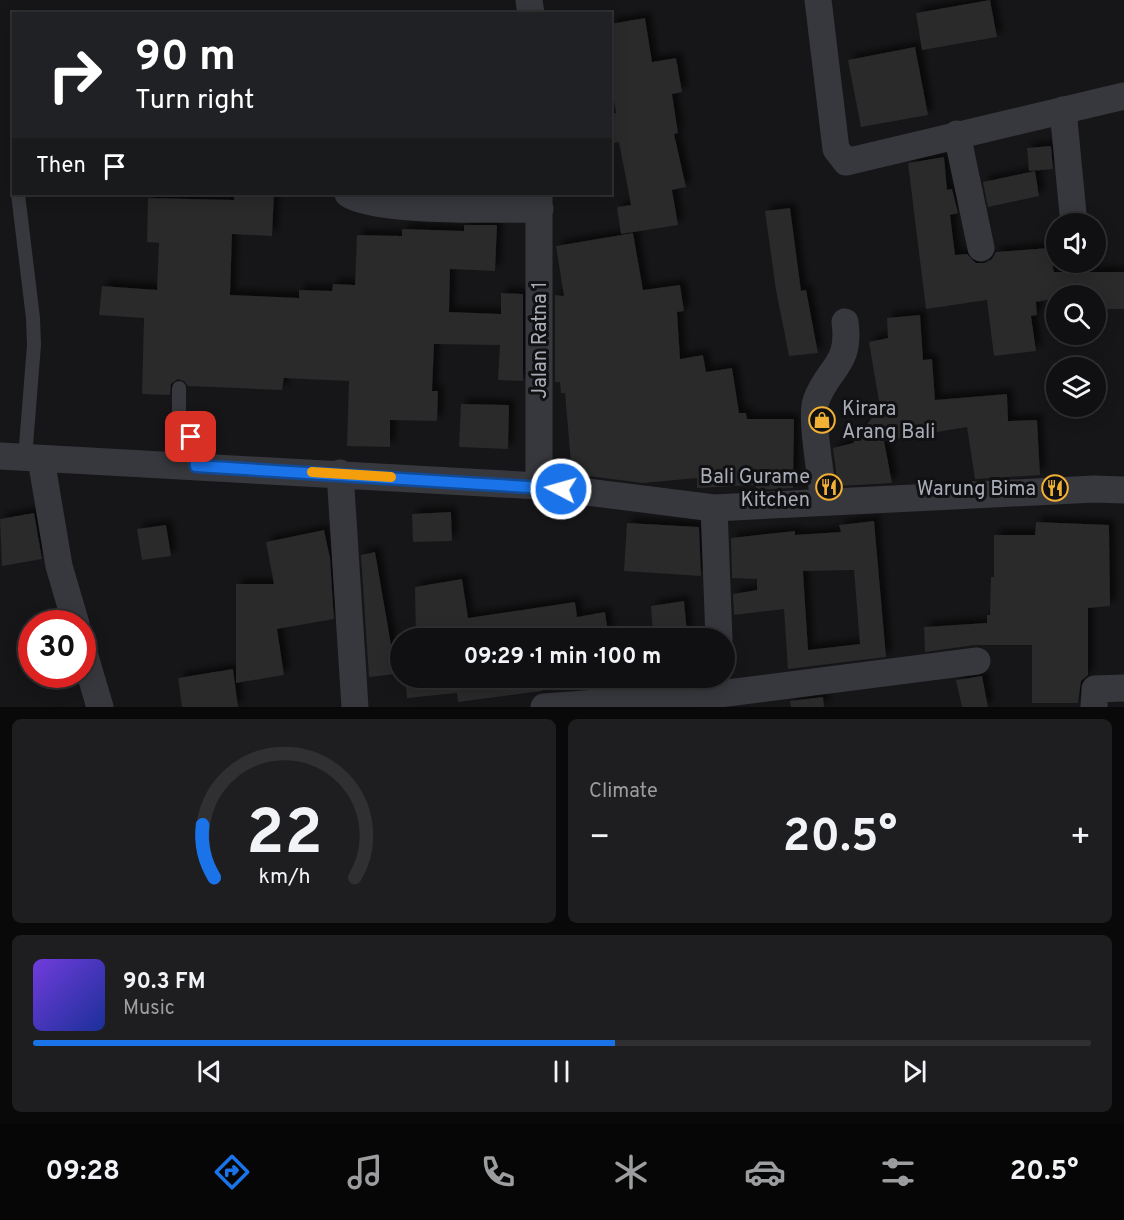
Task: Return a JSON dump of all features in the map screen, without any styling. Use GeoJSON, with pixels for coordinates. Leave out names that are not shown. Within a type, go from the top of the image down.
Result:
{"type":"FeatureCollection","features":[{"type":"Feature","properties":{"kind":"street"},"geometry":{"type":"LineString","coordinates":[[818,0],[836,149],[841,158],[850,161],[1124,96]]}},
{"type":"Feature","properties":{"kind":"street"},"geometry":{"type":"LineString","coordinates":[[1064,110],[1073,213]]}},
{"type":"Feature","properties":{"kind":"street"},"geometry":{"type":"LineString","coordinates":[[957,134],[981,248]]}},
{"type":"Feature","properties":{"kind":"street"},"geometry":{"type":"LineString","coordinates":[[351,195],[371,202],[416,206],[539,201]]}},
{"type":"Feature","properties":{"kind":"street","name":"Jalan Ratna 1"},"geometry":{"type":"LineString","coordinates":[[539,201],[539,486]]}},
{"type":"Feature","properties":{"kind":"street"},"geometry":{"type":"LineString","coordinates":[[824,502],[814,408],[820,392],[843,356],[848,342],[845,322]]}},
{"type":"Feature","properties":{"kind":"street"},"geometry":{"type":"LineString","coordinates":[[72,610],[22,458],[539,486],[714,508],[1124,490]]}},
{"type":"Feature","properties":{"kind":"street"},"geometry":{"type":"LineString","coordinates":[[340,474],[355,707]]}},
{"type":"Feature","properties":{"kind":"street"},"geometry":{"type":"LineString","coordinates":[[714,508],[719,628]]}},
{"type":"Feature","properties":{"kind":"street"},"geometry":{"type":"LineString","coordinates":[[544,707],[720,693],[977,661]]}},
{"type":"Feature","properties":{"kind":"street"},"geometry":{"type":"LineString","coordinates":[[1094,707],[1095,689],[1124,687]]}},
{"type":"Feature","properties":{"kind":"street"},"geometry":{"type":"LineString","coordinates":[[94,688],[100,707]]}},
{"type":"Feature","properties":{"kind":"lane"},"geometry":{"type":"LineString","coordinates":[[18,195],[33,318],[34,345],[22,458]]}},
{"type":"Feature","properties":{"kind":"lane"},"geometry":{"type":"LineString","coordinates":[[179,388],[179,432],[194,438],[196,466]]}},
{"type":"Feature","properties":{"kind":"building"},"geometry":{"type":"Polygon","coordinates":[[[990,0],[997,37],[922,50],[916,13],[990,0]]]}},
{"type":"Feature","properties":{"kind":"building"},"geometry":{"type":"Polygon","coordinates":[[[645,18],[652,62],[676,58],[682,92],[672,94],[678,133],[674,134],[686,187],[672,190],[678,225],[621,234],[617,207],[631,205],[619,142],[612,144],[612,114],[616,113],[612,88],[612,24],[645,18]]]}},
{"type":"Feature","properties":{"kind":"building"},"geometry":{"type":"Polygon","coordinates":[[[915,47],[928,115],[861,127],[848,60],[915,47]]]}},
{"type":"Feature","properties":{"kind":"building"},"geometry":{"type":"Polygon","coordinates":[[[1051,146],[1053,169],[1029,171],[1027,148],[1051,146]]]}},
{"type":"Feature","properties":{"kind":"building"},"geometry":{"type":"Polygon","coordinates":[[[944,157],[947,190],[952,189],[958,213],[950,215],[955,255],[967,254],[976,263],[984,263],[992,259],[996,252],[1046,248],[1046,273],[1124,272],[1124,309],[1106,309],[1106,285],[1046,285],[1046,300],[1036,302],[1037,315],[1031,316],[1036,351],[994,356],[987,300],[926,309],[908,163],[944,157]]]}},
{"type":"Feature","properties":{"kind":"building"},"geometry":{"type":"Polygon","coordinates":[[[1035,171],[1039,196],[988,207],[983,182],[1035,171]]]}},
{"type":"Feature","properties":{"kind":"building"},"geometry":{"type":"Polygon","coordinates":[[[234,195],[274,195],[272,236],[232,234],[230,295],[299,298],[299,290],[332,291],[333,284],[355,285],[357,235],[402,236],[402,229],[464,231],[464,225],[497,225],[495,271],[450,269],[449,312],[501,314],[501,293],[523,294],[523,381],[498,380],[500,345],[434,344],[432,391],[438,391],[437,421],[390,420],[390,447],[347,446],[349,381],[284,378],[282,390],[188,386],[184,381],[178,379],[171,384],[170,395],[142,394],[144,318],[99,315],[102,286],[157,290],[159,243],[147,242],[148,198],[234,200],[234,195]]]}},
{"type":"Feature","properties":{"kind":"building"},"geometry":{"type":"Polygon","coordinates":[[[790,208],[801,291],[806,290],[818,353],[789,356],[776,290],[765,211],[790,208]]]}},
{"type":"Feature","properties":{"kind":"building"},"geometry":{"type":"Polygon","coordinates":[[[633,233],[643,290],[680,285],[684,311],[677,312],[680,359],[703,355],[706,372],[732,368],[739,413],[746,413],[747,419],[794,419],[793,488],[756,490],[756,485],[697,488],[697,478],[643,483],[572,474],[565,393],[561,393],[560,382],[555,382],[555,295],[564,296],[556,246],[633,233]]]}},
{"type":"Feature","properties":{"kind":"building"},"geometry":{"type":"Polygon","coordinates":[[[920,315],[923,360],[932,359],[935,400],[1007,394],[1008,421],[1037,420],[1040,475],[975,479],[967,427],[884,441],[892,483],[838,486],[833,448],[853,443],[880,407],[869,342],[888,338],[887,318],[920,315]]]}},
{"type":"Feature","properties":{"kind":"building"},"geometry":{"type":"Polygon","coordinates":[[[461,404],[509,405],[508,449],[459,447],[461,404]]]}},
{"type":"Feature","properties":{"kind":"building"},"geometry":{"type":"Polygon","coordinates":[[[451,512],[452,541],[413,542],[412,514],[451,512]]]}},
{"type":"Feature","properties":{"kind":"building"},"geometry":{"type":"Polygon","coordinates":[[[34,513],[42,559],[2,566],[0,519],[34,513]]]}},
{"type":"Feature","properties":{"kind":"building"},"geometry":{"type":"Polygon","coordinates":[[[874,521],[886,657],[788,669],[784,609],[734,615],[733,594],[757,590],[757,579],[732,578],[731,538],[795,531],[795,535],[841,532],[839,525],[874,521]],[[854,570],[803,571],[808,650],[860,644],[854,570]]]}},
{"type":"Feature","properties":{"kind":"building"},"geometry":{"type":"Polygon","coordinates":[[[1036,522],[1109,525],[1110,606],[1088,608],[1088,675],[1081,681],[1078,703],[1032,703],[1032,645],[975,645],[925,652],[924,627],[987,623],[987,615],[990,615],[991,577],[994,577],[994,535],[1035,535],[1036,522]]]}},
{"type":"Feature","properties":{"kind":"building"},"geometry":{"type":"Polygon","coordinates":[[[627,523],[699,527],[701,576],[624,571],[627,523]]]}},
{"type":"Feature","properties":{"kind":"building"},"geometry":{"type":"Polygon","coordinates":[[[166,525],[171,556],[142,560],[137,529],[166,525]]]}},
{"type":"Feature","properties":{"kind":"building"},"geometry":{"type":"Polygon","coordinates":[[[324,530],[330,558],[334,619],[277,629],[284,675],[236,683],[236,584],[274,584],[266,542],[324,530]]]}},
{"type":"Feature","properties":{"kind":"building"},"geometry":{"type":"Polygon","coordinates":[[[375,552],[390,639],[390,675],[369,677],[361,555],[375,552]]]}},
{"type":"Feature","properties":{"kind":"building"},"geometry":{"type":"Polygon","coordinates":[[[462,579],[468,618],[575,602],[577,617],[605,612],[607,628],[416,628],[415,587],[462,579]]]}},
{"type":"Feature","properties":{"kind":"building"},"geometry":{"type":"Polygon","coordinates":[[[684,601],[687,628],[653,628],[651,606],[684,601]]]}},
{"type":"Feature","properties":{"kind":"building"},"geometry":{"type":"Polygon","coordinates":[[[233,669],[238,707],[182,707],[178,678],[233,669]]]}},
{"type":"Feature","properties":{"kind":"building"},"geometry":{"type":"Polygon","coordinates":[[[982,676],[988,707],[962,707],[956,680],[982,676]]]}},
{"type":"Feature","properties":{"kind":"building"},"geometry":{"type":"Polygon","coordinates":[[[406,688],[542,688],[542,691],[458,702],[457,693],[407,698],[406,688]]]}},
{"type":"Feature","properties":{"kind":"building"},"geometry":{"type":"Polygon","coordinates":[[[823,697],[824,707],[791,707],[790,701],[823,697]]]}},
{"type":"Feature","properties":{"kind":"slow traffic"},"geometry":{"type":"LineString","coordinates":[[312,472],[391,477]]}},
{"type":"Feature","properties":{"kind":"place","name":"Kirara Arang Bali"},"geometry":{"type":"Point","coordinates":[822,420]}},
{"type":"Feature","properties":{"kind":"place","name":"Bali Gurame Kitchen"},"geometry":{"type":"Point","coordinates":[829,487]}},
{"type":"Feature","properties":{"kind":"place","name":"Warung Bima"},"geometry":{"type":"Point","coordinates":[1055,488]}},
{"type":"Feature","properties":{"kind":"route"},"geometry":{"type":"LineString","coordinates":[[191,437],[195,441],[196,466],[561,489]]}}]}
